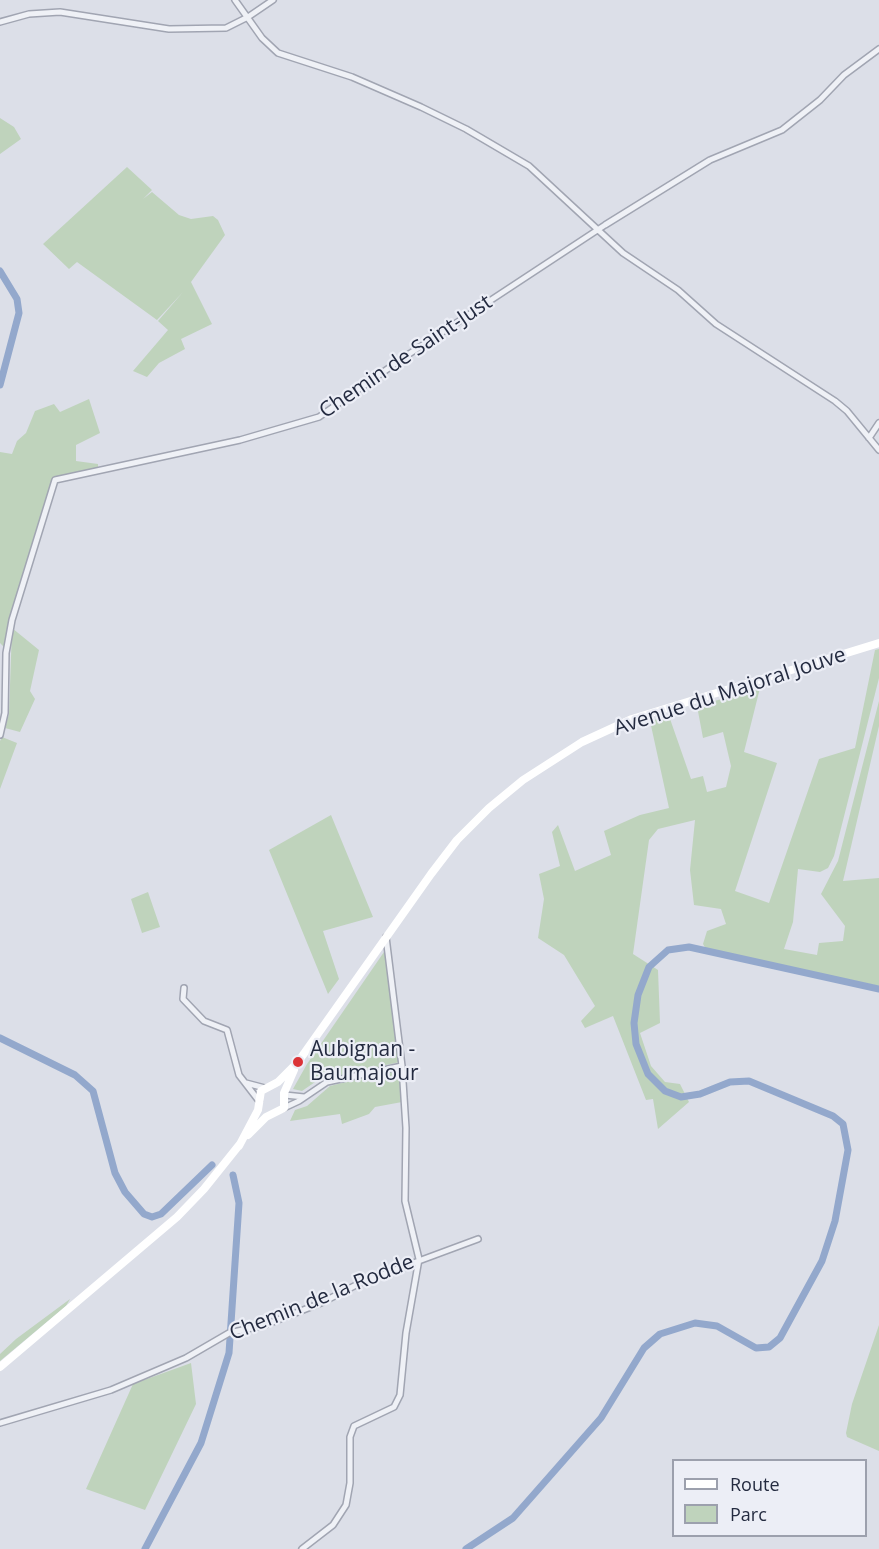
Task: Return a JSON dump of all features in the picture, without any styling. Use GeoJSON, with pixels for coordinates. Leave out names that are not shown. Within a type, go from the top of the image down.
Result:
{"type":"FeatureCollection","features":[{"type":"Feature","properties":{"kind":"main road","name":"Avenue du Majoral Jouve"},"geometry":{"type":"LineString","coordinates":[[0,1367],[177,1217],[204,1189],[239,1146],[271,1114],[284,1107],[285,1094],[298,1062],[444,856],[474,822],[523,780],[560,755],[632,719],[879,643]]}},
{"type":"Feature","properties":{"kind":"main road","name":"Avenue du Majoral Jouve"},"geometry":{"type":"LineString","coordinates":[[239,1146],[268,1087],[298,1062]]}},
{"type":"Feature","properties":{"kind":"main road"},"geometry":{"type":"LineString","coordinates":[[268,1087],[278,1087],[285,1094]]}},
{"type":"Feature","properties":{"kind":"main road"},"geometry":{"type":"LineString","coordinates":[[259,1102],[271,1114]]}},
{"type":"Feature","properties":{"kind":"street"},"geometry":{"type":"LineString","coordinates":[[235,0],[271,49],[278,53],[352,77],[421,107],[466,129],[529,166],[623,253],[690,299],[716,324],[835,401],[879,450]]}},
{"type":"Feature","properties":{"kind":"street"},"geometry":{"type":"LineString","coordinates":[[0,22],[29,14],[60,12],[169,28],[225,28],[248,17],[273,0]]}},
{"type":"Feature","properties":{"kind":"street","name":"Chemin de Saint-Just"},"geometry":{"type":"LineString","coordinates":[[0,735],[5,713],[6,653],[12,620],[55,480],[240,440],[319,417],[442,332],[710,160],[782,129],[820,100],[844,75],[879,49]]}},
{"type":"Feature","properties":{"kind":"street"},"geometry":{"type":"LineString","coordinates":[[869,438],[879,423]]}},
{"type":"Feature","properties":{"kind":"street"},"geometry":{"type":"LineString","coordinates":[[302,1549],[333,1525],[346,1505],[350,1483],[350,1437],[354,1426],[397,1404],[419,1259],[405,1201],[406,1128],[402,1066],[386,936]]}},
{"type":"Feature","properties":{"kind":"street"},"geometry":{"type":"LineString","coordinates":[[184,988],[183,999],[204,1021],[227,1030],[239,1075],[259,1102]]}},
{"type":"Feature","properties":{"kind":"street"},"geometry":{"type":"LineString","coordinates":[[284,1107],[327,1082],[402,1066]]}},
{"type":"Feature","properties":{"kind":"street"},"geometry":{"type":"LineString","coordinates":[[245,1082],[268,1087]]}},
{"type":"Feature","properties":{"kind":"street"},"geometry":{"type":"LineString","coordinates":[[285,1094],[306,1096]]}},
{"type":"Feature","properties":{"kind":"street","name":"Chemin de la Rodde"},"geometry":{"type":"LineString","coordinates":[[0,1423],[111,1390],[186,1358],[232,1332],[265,1325],[419,1259],[478,1239]]}},
{"type":"Feature","properties":{"kind":"green space"},"geometry":{"type":"Polygon","coordinates":[[[0,118],[14,127],[21,139],[0,154],[0,118]]]}},
{"type":"Feature","properties":{"kind":"green space"},"geometry":{"type":"Polygon","coordinates":[[[127,167],[152,190],[143,199],[152,192],[179,215],[191,219],[213,216],[218,220],[225,235],[191,282],[212,324],[181,339],[185,349],[159,363],[147,377],[133,371],[168,330],[158,321],[183,292],[157,320],[77,262],[69,269],[43,244],[127,167]]]}},
{"type":"Feature","properties":{"kind":"green space"},"geometry":{"type":"Polygon","coordinates":[[[89,399],[100,433],[76,445],[76,461],[98,464],[98,468],[53,479],[10,620],[5,648],[0,643],[0,452],[12,454],[17,441],[26,433],[35,411],[54,404],[60,412],[89,399]]]}},
{"type":"Feature","properties":{"kind":"green space"},"geometry":{"type":"Polygon","coordinates":[[[12,628],[39,650],[30,691],[35,699],[20,732],[5,728],[9,714],[12,628]]]}},
{"type":"Feature","properties":{"kind":"green space"},"geometry":{"type":"Polygon","coordinates":[[[879,649],[879,678],[834,856],[828,868],[820,872],[798,869],[793,922],[784,949],[817,955],[819,943],[843,941],[845,926],[821,894],[838,861],[879,701],[879,726],[843,881],[879,878],[879,986],[706,949],[703,944],[707,931],[726,924],[721,909],[694,905],[690,870],[695,820],[658,829],[649,840],[633,954],[658,970],[660,1023],[640,1033],[651,1066],[665,1082],[680,1084],[689,1102],[658,1129],[653,1099],[646,1100],[613,1016],[585,1028],[581,1021],[595,1006],[564,955],[538,938],[544,899],[539,874],[560,866],[552,832],[558,825],[575,871],[611,855],[604,831],[640,815],[669,808],[650,721],[669,716],[691,779],[703,776],[707,792],[726,787],[731,766],[723,732],[703,738],[697,706],[760,688],[744,752],[777,763],[735,891],[769,903],[819,759],[855,748],[875,650],[879,649]]]}},
{"type":"Feature","properties":{"kind":"green space"},"geometry":{"type":"Polygon","coordinates":[[[2,737],[17,743],[0,789],[0,741],[2,737]]]}},
{"type":"Feature","properties":{"kind":"green space"},"geometry":{"type":"Polygon","coordinates":[[[331,815],[373,917],[323,931],[339,979],[328,994],[269,850],[331,815]]]}},
{"type":"Feature","properties":{"kind":"green space"},"geometry":{"type":"Polygon","coordinates":[[[148,892],[160,927],[142,933],[131,899],[148,892]]]}},
{"type":"Feature","properties":{"kind":"green space"},"geometry":{"type":"Polygon","coordinates":[[[384,952],[387,953],[400,1062],[318,1080],[302,1091],[293,1089],[307,1064],[384,952]]]}},
{"type":"Feature","properties":{"kind":"green space"},"geometry":{"type":"Polygon","coordinates":[[[389,1071],[397,1074],[401,1079],[402,1102],[375,1107],[369,1114],[342,1124],[340,1114],[290,1121],[295,1110],[307,1106],[330,1086],[389,1071]]]}},
{"type":"Feature","properties":{"kind":"green space"},"geometry":{"type":"Polygon","coordinates":[[[70,1299],[66,1306],[0,1361],[0,1354],[16,1339],[70,1299]]]}},
{"type":"Feature","properties":{"kind":"green space"},"geometry":{"type":"Polygon","coordinates":[[[879,1325],[879,1451],[847,1437],[846,1433],[852,1404],[879,1325]]]}},
{"type":"Feature","properties":{"kind":"green space"},"geometry":{"type":"Polygon","coordinates":[[[191,1363],[196,1404],[145,1510],[86,1489],[133,1384],[191,1363]]]}},
{"type":"Feature","properties":{"kind":"waterway"},"geometry":{"type":"LineString","coordinates":[[0,271],[17,299],[19,313],[0,385]]}},
{"type":"Feature","properties":{"kind":"waterway"},"geometry":{"type":"LineString","coordinates":[[466,1549],[513,1518],[601,1418],[644,1348],[660,1334],[695,1323],[717,1326],[756,1348],[769,1347],[780,1338],[822,1261],[835,1221],[848,1150],[843,1124],[833,1116],[749,1081],[730,1082],[700,1094],[681,1097],[665,1091],[648,1074],[636,1044],[634,1023],[638,995],[649,967],[668,950],[689,947],[879,989]]}},
{"type":"Feature","properties":{"kind":"waterway"},"geometry":{"type":"LineString","coordinates":[[0,1038],[75,1075],[93,1091],[115,1173],[125,1192],[144,1214],[152,1217],[161,1214],[212,1165]]}},
{"type":"Feature","properties":{"kind":"waterway"},"geometry":{"type":"LineString","coordinates":[[145,1549],[201,1443],[229,1353],[239,1203],[233,1175]]}},
{"type":"Feature","properties":{"kind":"place","name":"Aubignan - Baumajour"},"geometry":{"type":"Point","coordinates":[298,1062]}}]}
